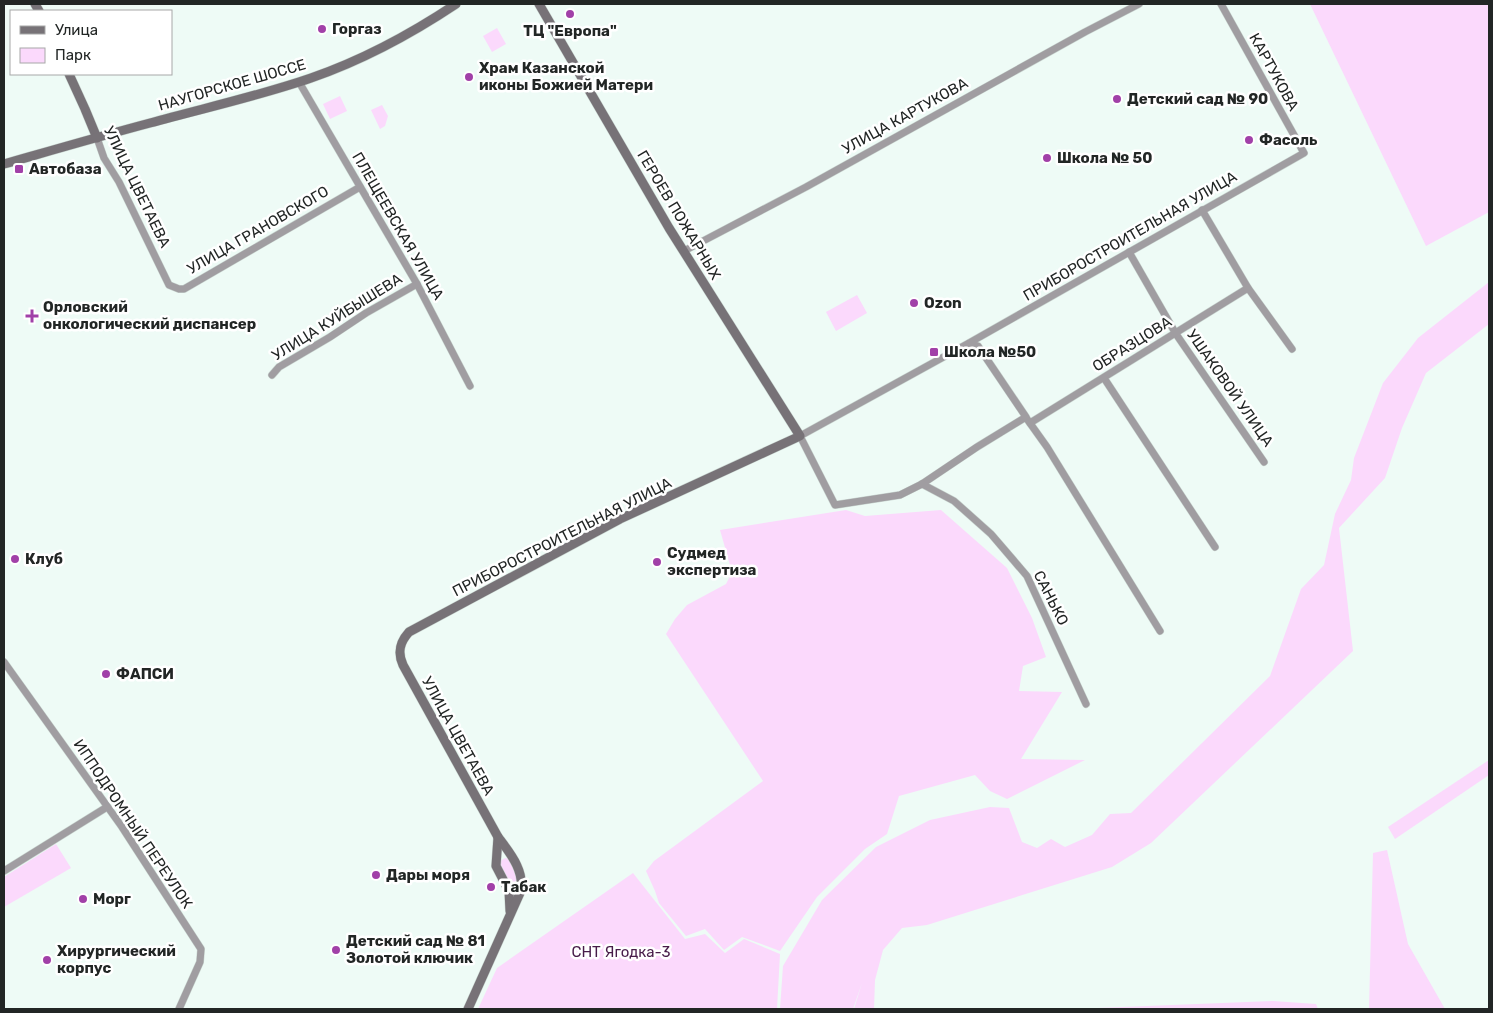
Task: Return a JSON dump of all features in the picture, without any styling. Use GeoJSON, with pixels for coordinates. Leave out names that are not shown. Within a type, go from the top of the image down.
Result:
{"type":"FeatureCollection","features":[{"type":"Feature","properties":{"kind":"main road","name":"НАУГОРСКОЕ ШОССЕ"},"geometry":{"type":"LineString","coordinates":[[4,164],[300,82],[402,37],[456,4]]}},
{"type":"Feature","properties":{"kind":"main road","name":"ГЕРОЕВ ПОЖАРНЫХ"},"geometry":{"type":"LineString","coordinates":[[539,4],[684,250],[800,436]]}},
{"type":"Feature","properties":{"kind":"main road","name":"УЛИЦА ЦВЕТАЕВА"},"geometry":{"type":"LineString","coordinates":[[69,75],[97,138]]}},
{"type":"Feature","properties":{"kind":"main road","name":"ПРИБОРОСТРОИТЕЛЬНАЯ УЛИЦА"},"geometry":{"type":"LineString","coordinates":[[400,648],[402,640],[409,632],[597,530],[800,436]]}},
{"type":"Feature","properties":{"kind":"main road","name":"УЛИЦА ЦВЕТАЕВА"},"geometry":{"type":"LineString","coordinates":[[400,648],[399,658],[498,837],[512,856],[520,872],[521,879]]}},
{"type":"Feature","properties":{"kind":"main road"},"geometry":{"type":"LineString","coordinates":[[498,837],[496,866],[509,891],[510,914]]}},
{"type":"Feature","properties":{"kind":"main road"},"geometry":{"type":"LineString","coordinates":[[468,1009],[520,893],[522,887],[521,879]]}},
{"type":"Feature","properties":{"kind":"street","name":"УЛИЦА КАРТУКОВА"},"geometry":{"type":"LineString","coordinates":[[684,250],[806,187],[1085,32],[1140,4]]}},
{"type":"Feature","properties":{"kind":"street","name":"КАРТУКОВА"},"geometry":{"type":"LineString","coordinates":[[1221,4],[1304,153]]}},
{"type":"Feature","properties":{"kind":"street","name":"ПЛЕЩЕЕВСКАЯ УЛИЦА"},"geometry":{"type":"LineString","coordinates":[[300,82],[417,284],[470,386]]}},
{"type":"Feature","properties":{"kind":"street","name":"УЛИЦА ЦВЕТАЕВА"},"geometry":{"type":"LineString","coordinates":[[97,138],[104,158],[119,182],[168,285]]}},
{"type":"Feature","properties":{"kind":"street","name":"ПРИБОРОСТРОИТЕЛЬНАЯ УЛИЦА"},"geometry":{"type":"LineString","coordinates":[[800,436],[969,343],[1304,153]]}},
{"type":"Feature","properties":{"kind":"street","name":"УЛИЦА ГРАНОВСКОГО"},"geometry":{"type":"LineString","coordinates":[[168,285],[184,289],[360,188]]}},
{"type":"Feature","properties":{"kind":"street"},"geometry":{"type":"LineString","coordinates":[[1202,210],[1248,288],[1292,349]]}},
{"type":"Feature","properties":{"kind":"street","name":"УШАКОВОЙ УЛИЦА"},"geometry":{"type":"LineString","coordinates":[[1129,252],[1176,334],[1264,462]]}},
{"type":"Feature","properties":{"kind":"street","name":"УЛИЦА КУЙБЫШЕВА"},"geometry":{"type":"LineString","coordinates":[[272,375],[279,367],[417,284]]}},
{"type":"Feature","properties":{"kind":"street","name":"ОБРАЗЦОВА"},"geometry":{"type":"LineString","coordinates":[[1028,420],[1104,378],[1248,288]]}},
{"type":"Feature","properties":{"kind":"street"},"geometry":{"type":"LineString","coordinates":[[969,343],[978,346],[1047,447],[1160,631]]}},
{"type":"Feature","properties":{"kind":"street"},"geometry":{"type":"LineString","coordinates":[[1104,378],[1215,547]]}},
{"type":"Feature","properties":{"kind":"street"},"geometry":{"type":"LineString","coordinates":[[800,436],[836,505],[900,495],[922,484],[977,447],[1028,420]]}},
{"type":"Feature","properties":{"kind":"street","name":"САНЬКО"},"geometry":{"type":"LineString","coordinates":[[922,484],[954,501],[990,534],[1026,576],[1086,704]]}},
{"type":"Feature","properties":{"kind":"street","name":"ИППОДРОМНЫЙ ПЕРЕУЛОК"},"geometry":{"type":"LineString","coordinates":[[4,662],[107,807],[201,949],[200,962],[179,1009]]}},
{"type":"Feature","properties":{"kind":"street"},"geometry":{"type":"LineString","coordinates":[[4,871],[107,807]]}},
{"type":"Feature","properties":{"kind":"street"},"geometry":{"type":"LineString","coordinates":[[496,861],[502,854],[512,856]]}},
{"type":"Feature","properties":{"kind":"street"},"geometry":{"type":"LineString","coordinates":[[505,883],[513,887],[518,885],[521,879]]}},
{"type":"Feature","properties":{"kind":"green space"},"geometry":{"type":"Polygon","coordinates":[[[1310,4],[1489,4],[1489,212],[1426,246],[1310,4]]]}},
{"type":"Feature","properties":{"kind":"green space"},"geometry":{"type":"Polygon","coordinates":[[[497,28],[506,44],[492,52],[483,36],[497,28]]]}},
{"type":"Feature","properties":{"kind":"green space"},"geometry":{"type":"Polygon","coordinates":[[[340,96],[347,111],[330,119],[323,104],[340,96]]]}},
{"type":"Feature","properties":{"kind":"green space"},"geometry":{"type":"Polygon","coordinates":[[[382,105],[388,116],[385,126],[380,129],[371,110],[382,105]]]}},
{"type":"Feature","properties":{"kind":"green space"},"geometry":{"type":"Polygon","coordinates":[[[1489,282],[1489,324],[1426,373],[1402,428],[1385,478],[1339,528],[1353,651],[1151,843],[1112,867],[927,925],[902,928],[883,950],[875,980],[874,1009],[854,1009],[862,983],[853,1009],[780,1009],[783,966],[822,900],[876,847],[930,820],[990,807],[1009,808],[1022,842],[1037,848],[1051,839],[1065,847],[1092,835],[1110,814],[1131,813],[1270,676],[1301,589],[1324,565],[1335,514],[1351,480],[1354,458],[1383,383],[1418,338],[1489,282]]]}},
{"type":"Feature","properties":{"kind":"green space"},"geometry":{"type":"Polygon","coordinates":[[[857,295],[867,313],[836,331],[826,312],[857,295]]]}},
{"type":"Feature","properties":{"kind":"green space"},"geometry":{"type":"Polygon","coordinates":[[[846,510],[865,516],[941,510],[1007,568],[1032,618],[1046,657],[1023,666],[1019,691],[1062,692],[1021,759],[1085,760],[1007,799],[990,791],[975,775],[899,796],[887,834],[865,849],[817,897],[780,951],[742,937],[724,950],[705,929],[686,936],[659,903],[646,871],[654,861],[763,781],[666,634],[675,619],[687,605],[726,584],[732,572],[720,530],[846,510]]]}},
{"type":"Feature","properties":{"kind":"green space"},"geometry":{"type":"Polygon","coordinates":[[[1489,760],[1489,775],[1395,839],[1388,827],[1489,760]]]}},
{"type":"Feature","properties":{"kind":"green space"},"geometry":{"type":"Polygon","coordinates":[[[56,844],[71,868],[4,907],[4,877],[56,844]]]}},
{"type":"Feature","properties":{"kind":"green space"},"geometry":{"type":"Polygon","coordinates":[[[1387,850],[1408,944],[1445,1009],[1369,1009],[1373,853],[1387,850]]]}},
{"type":"Feature","properties":{"kind":"green space"},"geometry":{"type":"Polygon","coordinates":[[[506,858],[509,859],[517,875],[517,880],[512,884],[509,883],[499,867],[501,861],[506,858]]]}},
{"type":"Feature","properties":{"kind":"green space","name":"СНТ Ягодка-3"},"geometry":{"type":"Polygon","coordinates":[[[633,873],[685,939],[705,934],[725,953],[744,939],[780,954],[777,1009],[478,1009],[497,968],[633,873]]]}},
{"type":"Feature","properties":{"kind":"green space"},"geometry":{"type":"Polygon","coordinates":[[[1273,1001],[1316,1004],[1318,1009],[1072,1009],[1273,1001]]]}},
{"type":"Feature","properties":{"kind":"place","name":"ТЦ \"Европа\""},"geometry":{"type":"Point","coordinates":[570,14]}},
{"type":"Feature","properties":{"kind":"place","name":"Горгаз"},"geometry":{"type":"Point","coordinates":[322,29]}},
{"type":"Feature","properties":{"kind":"place","name":"Храм Казанской иконы Божией Матери"},"geometry":{"type":"Point","coordinates":[469,77]}},
{"type":"Feature","properties":{"kind":"place","name":"Детский сад № 90"},"geometry":{"type":"Point","coordinates":[1117,99]}},
{"type":"Feature","properties":{"kind":"place","name":"Фасоль"},"geometry":{"type":"Point","coordinates":[1249,140]}},
{"type":"Feature","properties":{"kind":"place","name":"Школа № 50"},"geometry":{"type":"Point","coordinates":[1047,158]}},
{"type":"Feature","properties":{"kind":"place","name":"Автобаза"},"geometry":{"type":"Point","coordinates":[19,169]}},
{"type":"Feature","properties":{"kind":"place","name":"Ozon"},"geometry":{"type":"Point","coordinates":[914,303]}},
{"type":"Feature","properties":{"kind":"place","name":"Орловский онкологический диспансер"},"geometry":{"type":"Point","coordinates":[32,316]}},
{"type":"Feature","properties":{"kind":"place","name":"Школа №50"},"geometry":{"type":"Point","coordinates":[934,352]}},
{"type":"Feature","properties":{"kind":"place","name":"Клуб"},"geometry":{"type":"Point","coordinates":[15,559]}},
{"type":"Feature","properties":{"kind":"place","name":"Судмед экспертиза"},"geometry":{"type":"Point","coordinates":[657,562]}},
{"type":"Feature","properties":{"kind":"place","name":"ФАПСИ"},"geometry":{"type":"Point","coordinates":[106,674]}},
{"type":"Feature","properties":{"kind":"place","name":"Дары моря"},"geometry":{"type":"Point","coordinates":[376,875]}},
{"type":"Feature","properties":{"kind":"place","name":"Табак"},"geometry":{"type":"Point","coordinates":[491,887]}},
{"type":"Feature","properties":{"kind":"place","name":"Морг"},"geometry":{"type":"Point","coordinates":[83,899]}},
{"type":"Feature","properties":{"kind":"place","name":"Детский сад № 81 Золотой ключик"},"geometry":{"type":"Point","coordinates":[336,950]}},
{"type":"Feature","properties":{"kind":"place","name":"Хирургический корпус"},"geometry":{"type":"Point","coordinates":[47,960]}}]}
